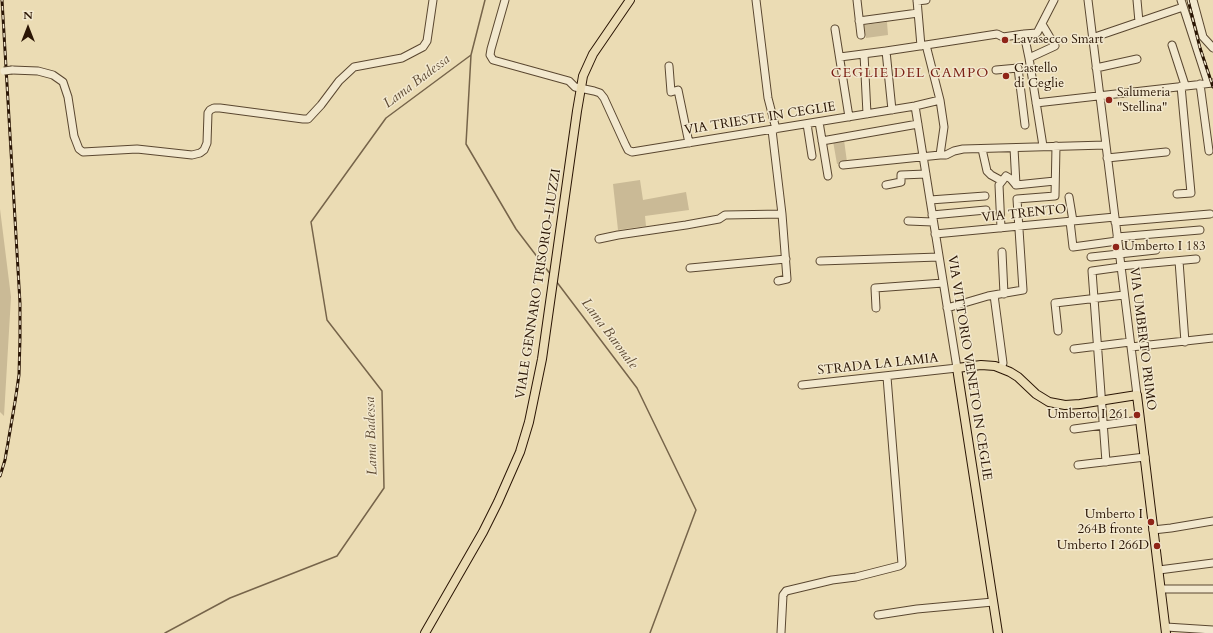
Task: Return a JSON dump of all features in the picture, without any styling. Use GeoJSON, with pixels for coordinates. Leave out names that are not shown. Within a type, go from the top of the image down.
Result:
{"type":"FeatureCollection","features":[{"type":"Feature","properties":{"kind":"main road","name":"VIALE GENNARO TRISORIO-LIUZZI"},"geometry":{"type":"LineString","coordinates":[[424,633],[486,526],[520,452],[536,391],[542,359],[580,88],[583,76],[593,54],[630,0]]}},
{"type":"Feature","properties":{"kind":"main road"},"geometry":{"type":"LineString","coordinates":[[957,368],[981,365],[1001,368],[1018,377],[1036,394],[1049,402],[1065,405],[1137,395]]}},
{"type":"Feature","properties":{"kind":"main road","name":"VIA VITTORIO VENETO IN CEGLIE"},"geometry":{"type":"LineString","coordinates":[[957,368],[998,633]]}},
{"type":"Feature","properties":{"kind":"main road","name":"VIA UMBERTO PRIMO"},"geometry":{"type":"LineString","coordinates":[[1137,395],[1166,630]]}},
{"type":"Feature","properties":{"kind":"street"},"geometry":{"type":"LineString","coordinates":[[2,71],[38,71],[53,75],[62,82],[68,97],[74,136],[79,149],[83,152],[137,149],[192,155],[200,153],[204,150],[207,143],[208,113],[214,108],[303,120],[308,119],[321,105],[339,81],[354,67],[402,58],[423,47],[427,41],[434,0]]}},
{"type":"Feature","properties":{"kind":"street"},"geometry":{"type":"LineString","coordinates":[[505,0],[491,49],[490,55],[493,60],[569,81],[575,87],[580,88]]}},
{"type":"Feature","properties":{"kind":"street"},"geometry":{"type":"LineString","coordinates":[[756,0],[768,98],[774,129],[786,259],[787,279],[778,282]]}},
{"type":"Feature","properties":{"kind":"street"},"geometry":{"type":"LineString","coordinates":[[857,0],[861,35]]}},
{"type":"Feature","properties":{"kind":"street"},"geometry":{"type":"LineString","coordinates":[[926,0],[917,0],[918,13],[923,45],[940,100],[944,127],[940,155]]}},
{"type":"Feature","properties":{"kind":"street"},"geometry":{"type":"LineString","coordinates":[[887,51],[997,34],[1003,37],[1026,37],[1037,33],[1054,0]]}},
{"type":"Feature","properties":{"kind":"street","name":"VIA UMBERTO PRIMO"},"geometry":{"type":"LineString","coordinates":[[1088,0],[1137,395]]}},
{"type":"Feature","properties":{"kind":"street"},"geometry":{"type":"LineString","coordinates":[[1137,0],[1139,22]]}},
{"type":"Feature","properties":{"kind":"street"},"geometry":{"type":"LineString","coordinates":[[1193,0],[1203,37],[1213,48]]}},
{"type":"Feature","properties":{"kind":"street"},"geometry":{"type":"LineString","coordinates":[[1092,38],[1139,22],[1182,3],[1207,83],[1209,151]]}},
{"type":"Feature","properties":{"kind":"street"},"geometry":{"type":"LineString","coordinates":[[859,22],[918,13]]}},
{"type":"Feature","properties":{"kind":"street"},"geometry":{"type":"LineString","coordinates":[[996,70],[1018,68],[1022,66],[1029,58],[1055,46],[1042,24]]}},
{"type":"Feature","properties":{"kind":"street"},"geometry":{"type":"LineString","coordinates":[[835,29],[849,117]]}},
{"type":"Feature","properties":{"kind":"street"},"geometry":{"type":"LineString","coordinates":[[1026,37],[1043,146]]}},
{"type":"Feature","properties":{"kind":"street"},"geometry":{"type":"LineString","coordinates":[[1172,45],[1183,86],[1191,193],[1177,194]]}},
{"type":"Feature","properties":{"kind":"street"},"geometry":{"type":"LineString","coordinates":[[840,57],[887,51],[922,47],[936,99],[894,106],[887,51]]}},
{"type":"Feature","properties":{"kind":"street"},"geometry":{"type":"LineString","coordinates":[[887,51],[892,110]]}},
{"type":"Feature","properties":{"kind":"street"},"geometry":{"type":"LineString","coordinates":[[864,54],[867,114]]}},
{"type":"Feature","properties":{"kind":"street"},"geometry":{"type":"LineString","coordinates":[[1096,68],[1137,59]]}},
{"type":"Feature","properties":{"kind":"street"},"geometry":{"type":"LineString","coordinates":[[669,66],[671,92],[678,90],[689,143]]}},
{"type":"Feature","properties":{"kind":"street"},"geometry":{"type":"LineString","coordinates":[[1018,68],[1025,125]]}},
{"type":"Feature","properties":{"kind":"street"},"geometry":{"type":"LineString","coordinates":[[1036,103],[1207,83]]}},
{"type":"Feature","properties":{"kind":"street","name":"VIA TRIESTE IN CEGLIE"},"geometry":{"type":"LineString","coordinates":[[580,88],[600,93],[604,98],[628,150],[632,152],[892,110],[940,100]]}},
{"type":"Feature","properties":{"kind":"street","name":"VIA VITTORIO VENETO IN CEGLIE"},"geometry":{"type":"LineString","coordinates":[[915,106],[957,368]]}},
{"type":"Feature","properties":{"kind":"street"},"geometry":{"type":"LineString","coordinates":[[819,122],[828,176]]}},
{"type":"Feature","properties":{"kind":"street"},"geometry":{"type":"LineString","coordinates":[[807,124],[812,156]]}},
{"type":"Feature","properties":{"kind":"street"},"geometry":{"type":"LineString","coordinates":[[822,141],[918,124]]}},
{"type":"Feature","properties":{"kind":"street"},"geometry":{"type":"LineString","coordinates":[[843,164],[940,155],[954,150],[1106,145]]}},
{"type":"Feature","properties":{"kind":"street"},"geometry":{"type":"LineString","coordinates":[[947,308],[994,295],[1023,290],[1017,199],[1055,196],[1056,146]]}},
{"type":"Feature","properties":{"kind":"street"},"geometry":{"type":"LineString","coordinates":[[1014,148],[1016,185]]}},
{"type":"Feature","properties":{"kind":"street"},"geometry":{"type":"LineString","coordinates":[[982,149],[987,171],[1002,181]]}},
{"type":"Feature","properties":{"kind":"street"},"geometry":{"type":"LineString","coordinates":[[1107,158],[1166,152]]}},
{"type":"Feature","properties":{"kind":"street"},"geometry":{"type":"LineString","coordinates":[[886,185],[901,182],[901,175],[926,174]]}},
{"type":"Feature","properties":{"kind":"street"},"geometry":{"type":"LineString","coordinates":[[1001,228],[999,187],[1006,176],[1016,185]]}},
{"type":"Feature","properties":{"kind":"street"},"geometry":{"type":"LineString","coordinates":[[1016,185],[1055,181]]}},
{"type":"Feature","properties":{"kind":"street"},"geometry":{"type":"LineString","coordinates":[[930,200],[985,196]]}},
{"type":"Feature","properties":{"kind":"street"},"geometry":{"type":"LineString","coordinates":[[1070,196],[1072,247],[1117,239],[1200,230]]}},
{"type":"Feature","properties":{"kind":"street"},"geometry":{"type":"LineString","coordinates":[[908,221],[986,210]]}},
{"type":"Feature","properties":{"kind":"street"},"geometry":{"type":"LineString","coordinates":[[599,239],[719,219],[725,215],[782,214]]}},
{"type":"Feature","properties":{"kind":"street","name":"VIA TRENTO"},"geometry":{"type":"LineString","coordinates":[[935,234],[1071,221],[1210,214]]}},
{"type":"Feature","properties":{"kind":"street"},"geometry":{"type":"LineString","coordinates":[[1092,257],[1156,250]]}},
{"type":"Feature","properties":{"kind":"street"},"geometry":{"type":"LineString","coordinates":[[1002,252],[1004,294]]}},
{"type":"Feature","properties":{"kind":"street"},"geometry":{"type":"LineString","coordinates":[[820,261],[939,257]]}},
{"type":"Feature","properties":{"kind":"street"},"geometry":{"type":"LineString","coordinates":[[690,268],[786,259]]}},
{"type":"Feature","properties":{"kind":"street"},"geometry":{"type":"LineString","coordinates":[[1106,462],[1092,270],[1196,259]]}},
{"type":"Feature","properties":{"kind":"street"},"geometry":{"type":"LineString","coordinates":[[1178,261],[1185,342]]}},
{"type":"Feature","properties":{"kind":"street"},"geometry":{"type":"LineString","coordinates":[[876,308],[875,288],[943,283]]}},
{"type":"Feature","properties":{"kind":"street"},"geometry":{"type":"LineString","coordinates":[[994,295],[1003,363],[1001,368]]}},
{"type":"Feature","properties":{"kind":"street"},"geometry":{"type":"LineString","coordinates":[[1058,331],[1055,303],[1124,295]]}},
{"type":"Feature","properties":{"kind":"street"},"geometry":{"type":"LineString","coordinates":[[1074,349],[1098,346],[1185,342],[1213,338]]}},
{"type":"Feature","properties":{"kind":"street","name":"STRADA LA LAMIA"},"geometry":{"type":"LineString","coordinates":[[802,386],[957,368]]}},
{"type":"Feature","properties":{"kind":"street"},"geometry":{"type":"LineString","coordinates":[[780,633],[783,595],[786,591],[832,580],[856,577],[902,564],[887,377]]}},
{"type":"Feature","properties":{"kind":"street"},"geometry":{"type":"LineString","coordinates":[[1074,429],[1140,420]]}},
{"type":"Feature","properties":{"kind":"street"},"geometry":{"type":"LineString","coordinates":[[1078,465],[1145,457]]}},
{"type":"Feature","properties":{"kind":"street"},"geometry":{"type":"LineString","coordinates":[[1153,530],[1213,521]]}},
{"type":"Feature","properties":{"kind":"street"},"geometry":{"type":"LineString","coordinates":[[1159,570],[1213,562]]}},
{"type":"Feature","properties":{"kind":"street"},"geometry":{"type":"LineString","coordinates":[[1161,589],[1213,589]]}},
{"type":"Feature","properties":{"kind":"street"},"geometry":{"type":"LineString","coordinates":[[878,615],[917,609],[993,602]]}},
{"type":"Feature","properties":{"kind":"street"},"geometry":{"type":"LineString","coordinates":[[1166,630],[1213,630]]}},
{"type":"Feature","properties":{"kind":"shaded area"},"geometry":{"type":"Polygon","coordinates":[[[887,22],[888,35],[866,38],[864,25],[887,22]]]}},
{"type":"Feature","properties":{"kind":"shaded area"},"geometry":{"type":"Polygon","coordinates":[[[844,140],[847,162],[837,164],[833,141],[844,140]]]}},
{"type":"Feature","properties":{"kind":"shaded area"},"geometry":{"type":"Polygon","coordinates":[[[640,180],[643,200],[686,192],[689,210],[645,216],[646,226],[618,230],[613,184],[640,180]]]}},
{"type":"Feature","properties":{"kind":"shaded area"},"geometry":{"type":"Polygon","coordinates":[[[0,209],[11,297],[4,416],[0,412],[0,209]]]}},
{"type":"Feature","properties":{"kind":"waterway","name":"Lama Baronale"},"geometry":{"type":"LineString","coordinates":[[485,0],[471,55],[466,144],[516,229],[551,275]]}},
{"type":"Feature","properties":{"kind":"waterway","name":"Lama Badessa"},"geometry":{"type":"LineString","coordinates":[[165,633],[230,598],[337,556],[384,488],[382,391],[327,320],[311,222],[386,118],[471,55]]}},
{"type":"Feature","properties":{"kind":"waterway","name":"Lama Baronale"},"geometry":{"type":"LineString","coordinates":[[556,281],[637,388],[696,510],[650,633]]}},
{"type":"Feature","properties":{"kind":"railway"},"geometry":{"type":"LineString","coordinates":[[0,476],[5,460],[19,375],[20,338],[20,303],[2,0]]}},
{"type":"Feature","properties":{"kind":"railway"},"geometry":{"type":"LineString","coordinates":[[1188,0],[1200,48],[1213,87]]}},
{"type":"Feature","properties":{"kind":"place","name":"Lavasecco Smart"},"geometry":{"type":"Point","coordinates":[1005,40]}},
{"type":"Feature","properties":{"kind":"place","name":"Castello di Ceglie"},"geometry":{"type":"Point","coordinates":[1006,76]}},
{"type":"Feature","properties":{"kind":"place","name":"Salumeria \"Stellina\""},"geometry":{"type":"Point","coordinates":[1109,100]}},
{"type":"Feature","properties":{"kind":"place","name":"Umberto I 183"},"geometry":{"type":"Point","coordinates":[1116,247]}},
{"type":"Feature","properties":{"kind":"place","name":"Umberto I 261"},"geometry":{"type":"Point","coordinates":[1137,415]}},
{"type":"Feature","properties":{"kind":"place","name":"Umberto I 264B fronte"},"geometry":{"type":"Point","coordinates":[1151,522]}},
{"type":"Feature","properties":{"kind":"place","name":"Umberto I 266D"},"geometry":{"type":"Point","coordinates":[1157,546]}},
{"type":"Feature","properties":{"kind":"district","name":"CEGLIE DEL CAMPO"},"geometry":{"type":"Point","coordinates":[910,74]}}]}
